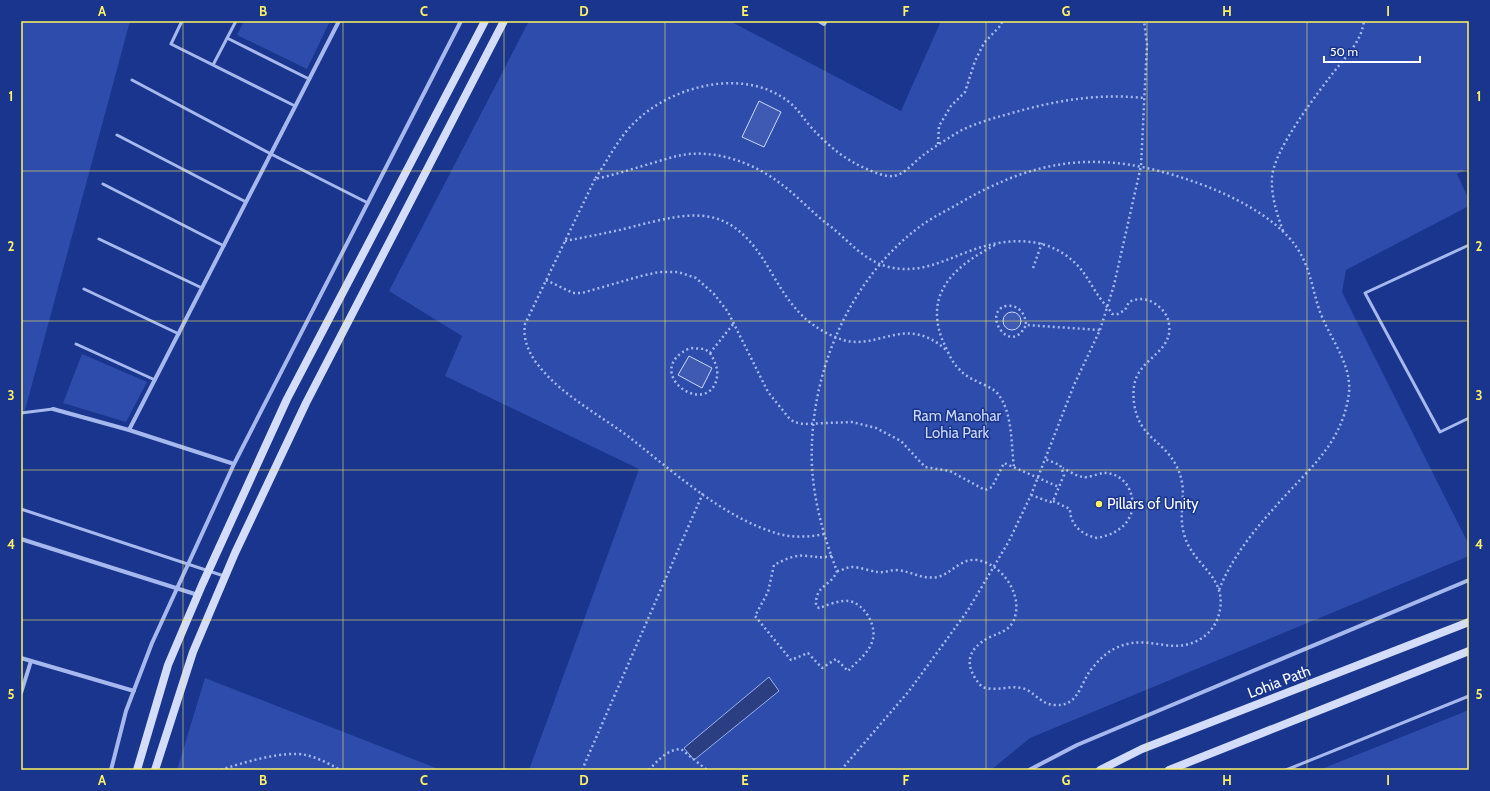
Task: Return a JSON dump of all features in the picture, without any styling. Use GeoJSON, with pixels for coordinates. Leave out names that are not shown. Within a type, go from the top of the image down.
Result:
{"type":"FeatureCollection","features":[{"type":"Feature","properties":{"kind":"street"},"geometry":{"type":"LineString","coordinates":[[129,430],[339,21]]}},
{"type":"Feature","properties":{"kind":"street"},"geometry":{"type":"LineString","coordinates":[[111,770],[126,711],[152,643],[234,464],[461,21]]}},
{"type":"Feature","properties":{"kind":"street"},"geometry":{"type":"LineString","coordinates":[[137,770],[168,665],[208,570],[286,399],[485,21]]}},
{"type":"Feature","properties":{"kind":"street"},"geometry":{"type":"LineString","coordinates":[[155,770],[193,652],[225,576],[306,403],[504,21]]}},
{"type":"Feature","properties":{"kind":"street"},"geometry":{"type":"LineString","coordinates":[[819,21],[824,24],[826,21]]}},
{"type":"Feature","properties":{"kind":"street"},"geometry":{"type":"LineString","coordinates":[[52,409],[129,430],[234,464]]}},
{"type":"Feature","properties":{"kind":"street"},"geometry":{"type":"LineString","coordinates":[[21,539],[198,594]]}},
{"type":"Feature","properties":{"kind":"street"},"geometry":{"type":"LineString","coordinates":[[1029,770],[1077,745],[1469,580]]}},
{"type":"Feature","properties":{"kind":"street","name":"Lohia Path"},"geometry":{"type":"LineString","coordinates":[[1100,770],[1142,749],[1469,622]]}},
{"type":"Feature","properties":{"kind":"street"},"geometry":{"type":"LineString","coordinates":[[1169,770],[1469,651]]}},
{"type":"Feature","properties":{"kind":"street"},"geometry":{"type":"LineString","coordinates":[[21,658],[134,691]]}},
{"type":"Feature","properties":{"kind":"street"},"geometry":{"type":"LineString","coordinates":[[21,693],[31,661]]}},
{"type":"Feature","properties":{"kind":"lane"},"geometry":{"type":"LineString","coordinates":[[182,21],[171,44],[295,106]]}},
{"type":"Feature","properties":{"kind":"lane"},"geometry":{"type":"LineString","coordinates":[[213,65],[236,21]]}},
{"type":"Feature","properties":{"kind":"lane"},"geometry":{"type":"LineString","coordinates":[[227,38],[309,79]]}},
{"type":"Feature","properties":{"kind":"lane"},"geometry":{"type":"LineString","coordinates":[[132,80],[271,154],[368,203]]}},
{"type":"Feature","properties":{"kind":"lane"},"geometry":{"type":"LineString","coordinates":[[117,134],[246,202]]}},
{"type":"Feature","properties":{"kind":"lane"},"geometry":{"type":"LineString","coordinates":[[103,184],[224,246]]}},
{"type":"Feature","properties":{"kind":"lane"},"geometry":{"type":"LineString","coordinates":[[99,239],[202,288]]}},
{"type":"Feature","properties":{"kind":"lane"},"geometry":{"type":"LineString","coordinates":[[1469,245],[1365,293],[1440,432],[1469,418]]}},
{"type":"Feature","properties":{"kind":"lane"},"geometry":{"type":"LineString","coordinates":[[84,289],[179,334]]}},
{"type":"Feature","properties":{"kind":"lane"},"geometry":{"type":"LineString","coordinates":[[76,344],[155,380]]}},
{"type":"Feature","properties":{"kind":"lane"},"geometry":{"type":"LineString","coordinates":[[21,413],[52,409]]}},
{"type":"Feature","properties":{"kind":"lane"},"geometry":{"type":"LineString","coordinates":[[21,509],[225,576]]}},
{"type":"Feature","properties":{"kind":"lane"},"geometry":{"type":"LineString","coordinates":[[1286,770],[1469,696]]}},
{"type":"Feature","properties":{"kind":"path"},"geometry":{"type":"LineString","coordinates":[[938,144],[939,126],[951,106],[965,92],[975,61],[984,43],[1001,25],[1002,21]]}},
{"type":"Feature","properties":{"kind":"path"},"geometry":{"type":"LineString","coordinates":[[840,770],[857,753],[908,691],[968,610],[993,568],[1018,524],[1031,495],[1074,385],[1100,330],[1108,306],[1141,166],[1147,44],[1144,21]]}},
{"type":"Feature","properties":{"kind":"path"},"geometry":{"type":"LineString","coordinates":[[1283,232],[1272,190],[1272,176],[1278,156],[1312,101],[1353,48],[1359,38],[1364,21]]}},
{"type":"Feature","properties":{"kind":"path"},"geometry":{"type":"LineString","coordinates":[[824,534],[809,537],[779,534],[745,520],[703,493],[561,388],[535,361],[527,345],[524,328],[530,312],[596,179],[619,141],[631,126],[647,112],[667,99],[688,90],[705,86],[731,83],[752,86],[774,92],[789,103],[826,142],[850,162],[882,174],[892,176],[902,174],[938,144],[961,130],[987,120],[1069,100],[1120,95],[1144,98]]}},
{"type":"Feature","properties":{"kind":"path"},"geometry":{"type":"LineString","coordinates":[[596,179],[623,173],[678,156],[700,154],[734,160],[745,163],[778,181],[853,248],[880,264],[898,269],[911,270],[932,265],[974,249],[999,243],[1017,240],[1042,243],[1061,251],[1070,258],[1086,276],[1103,302],[1108,306],[1114,315],[1125,310],[1129,302],[1133,300],[1146,300],[1154,303],[1162,310],[1168,319],[1170,333],[1165,344],[1148,361],[1137,376],[1133,393],[1139,420],[1145,431],[1168,453],[1177,467],[1183,483],[1184,493],[1182,517],[1185,540],[1191,552],[1213,577],[1219,590],[1221,601],[1218,617],[1207,635],[1200,640],[1179,646],[1169,646],[1143,641],[1123,645],[1106,654],[1099,660],[1087,676],[1077,696],[1070,702],[1061,705],[1052,705],[1038,699],[1029,691],[1019,687],[998,690],[982,688],[971,672],[969,659],[975,646],[1006,630],[1013,622],[1016,612],[1017,604],[1009,580],[993,568],[984,563],[972,560],[960,564],[945,574],[930,578],[916,576],[896,570],[880,573],[851,567],[837,571]]}},
{"type":"Feature","properties":{"kind":"path"},"geometry":{"type":"LineString","coordinates":[[832,556],[818,559],[807,556],[791,557],[774,565],[768,592],[755,616],[791,660],[808,653],[822,668],[836,659],[848,670],[865,653],[873,642],[873,628],[868,616],[854,603],[840,602],[819,608],[816,606],[818,591],[833,579],[837,571],[821,522],[812,468],[814,425],[824,368],[845,316],[853,301],[880,264],[906,238],[923,224],[975,194],[1004,180],[1033,170],[1066,162],[1093,161],[1141,166],[1191,180],[1229,196],[1250,208],[1283,232],[1297,247],[1304,260],[1312,282],[1323,322],[1341,357],[1349,387],[1347,405],[1341,425],[1320,459],[1260,525],[1232,565],[1219,590]]}},
{"type":"Feature","properties":{"kind":"path"},"geometry":{"type":"LineString","coordinates":[[566,241],[673,217],[693,215],[709,216],[722,220],[745,235],[753,243],[795,308],[817,328],[836,338],[847,341],[866,341],[905,332],[914,332],[931,338],[946,350]]}},
{"type":"Feature","properties":{"kind":"path"},"geometry":{"type":"LineString","coordinates":[[999,243],[978,254],[952,273],[940,296],[937,309],[939,329],[946,350],[959,370],[966,376],[998,393],[1005,407],[1014,468]]}},
{"type":"Feature","properties":{"kind":"path"},"geometry":{"type":"LineString","coordinates":[[1033,268],[1042,243]]}},
{"type":"Feature","properties":{"kind":"path"},"geometry":{"type":"LineString","coordinates":[[546,280],[573,293],[582,293],[659,272],[678,272],[696,278],[728,312],[768,392],[784,414],[794,422],[814,425],[852,422],[876,428],[901,441],[925,467],[950,471],[985,490],[992,488],[1004,463],[1037,479],[1059,487]]}},
{"type":"Feature","properties":{"kind":"path"},"geometry":{"type":"LineString","coordinates":[[1006,306],[1014,307],[1022,312],[1026,324],[1020,334],[1008,336],[1003,334],[997,327],[997,317],[1001,309],[1006,306]]}},
{"type":"Feature","properties":{"kind":"path"},"geometry":{"type":"LineString","coordinates":[[710,353],[734,323]]}},
{"type":"Feature","properties":{"kind":"path"},"geometry":{"type":"LineString","coordinates":[[1026,324],[1100,330]]}},
{"type":"Feature","properties":{"kind":"path"},"geometry":{"type":"LineString","coordinates":[[690,348],[705,349],[710,353],[716,363],[718,374],[712,390],[705,394],[695,394],[681,389],[672,375],[674,360],[690,348]]}},
{"type":"Feature","properties":{"kind":"path"},"geometry":{"type":"LineString","coordinates":[[1031,495],[1050,502],[1053,500],[1070,509],[1072,519],[1078,529],[1097,538],[1117,532],[1126,524],[1132,512],[1132,498],[1124,480],[1116,475],[1105,473],[1083,478],[1060,465],[1045,459]]}},
{"type":"Feature","properties":{"kind":"path"},"geometry":{"type":"LineString","coordinates":[[1053,500],[1064,475],[1063,468]]}},
{"type":"Feature","properties":{"kind":"path"},"geometry":{"type":"LineString","coordinates":[[582,770],[703,493]]}},
{"type":"Feature","properties":{"kind":"path"},"geometry":{"type":"LineString","coordinates":[[649,770],[670,751],[681,749],[707,770]]}},
{"type":"Feature","properties":{"kind":"path"},"geometry":{"type":"LineString","coordinates":[[221,770],[245,761],[277,756],[305,754],[340,770]]}},
{"type":"Feature","properties":{"kind":"green space"},"geometry":{"type":"Polygon","coordinates":[[[21,21],[130,21],[21,425],[21,21]]]}},
{"type":"Feature","properties":{"kind":"green space"},"geometry":{"type":"Polygon","coordinates":[[[244,21],[330,21],[307,69],[237,35],[244,21]]]}},
{"type":"Feature","properties":{"kind":"green space","name":"Ram Manohar Lohia Park"},"geometry":{"type":"Polygon","coordinates":[[[529,21],[730,21],[901,111],[941,21],[1469,21],[1469,168],[1457,174],[1469,200],[1469,206],[1346,270],[1342,292],[1469,545],[1469,556],[1030,738],[991,770],[529,770],[639,469],[445,376],[462,336],[389,291],[529,21]]]}},
{"type":"Feature","properties":{"kind":"green space"},"geometry":{"type":"Polygon","coordinates":[[[82,354],[147,382],[126,422],[63,403],[82,354]]]}},
{"type":"Feature","properties":{"kind":"green space"},"geometry":{"type":"Polygon","coordinates":[[[205,678],[441,770],[177,770],[205,678]]]}},
{"type":"Feature","properties":{"kind":"green space"},"geometry":{"type":"Polygon","coordinates":[[[1469,710],[1469,770],[1319,770],[1469,710]]]}},
{"type":"Feature","properties":{"kind":"shaded area"},"geometry":{"type":"Polygon","coordinates":[[[769,677],[779,691],[694,760],[684,748],[769,677]]]}},
{"type":"Feature","properties":{"kind":"building"},"geometry":{"type":"Polygon","coordinates":[[[759,101],[781,112],[764,147],[742,137],[759,101]]]}},
{"type":"Feature","properties":{"kind":"building"},"geometry":{"type":"Polygon","coordinates":[[[1012,312],[1018,315],[1021,321],[1018,327],[1012,330],[1006,327],[1003,321],[1006,315],[1012,312]]]}},
{"type":"Feature","properties":{"kind":"building"},"geometry":{"type":"Polygon","coordinates":[[[689,356],[712,368],[702,388],[678,375],[689,356]]]}},
{"type":"Feature","properties":{"kind":"place","name":"Pillars of Unity"},"geometry":{"type":"Point","coordinates":[1099,504]}}]}
